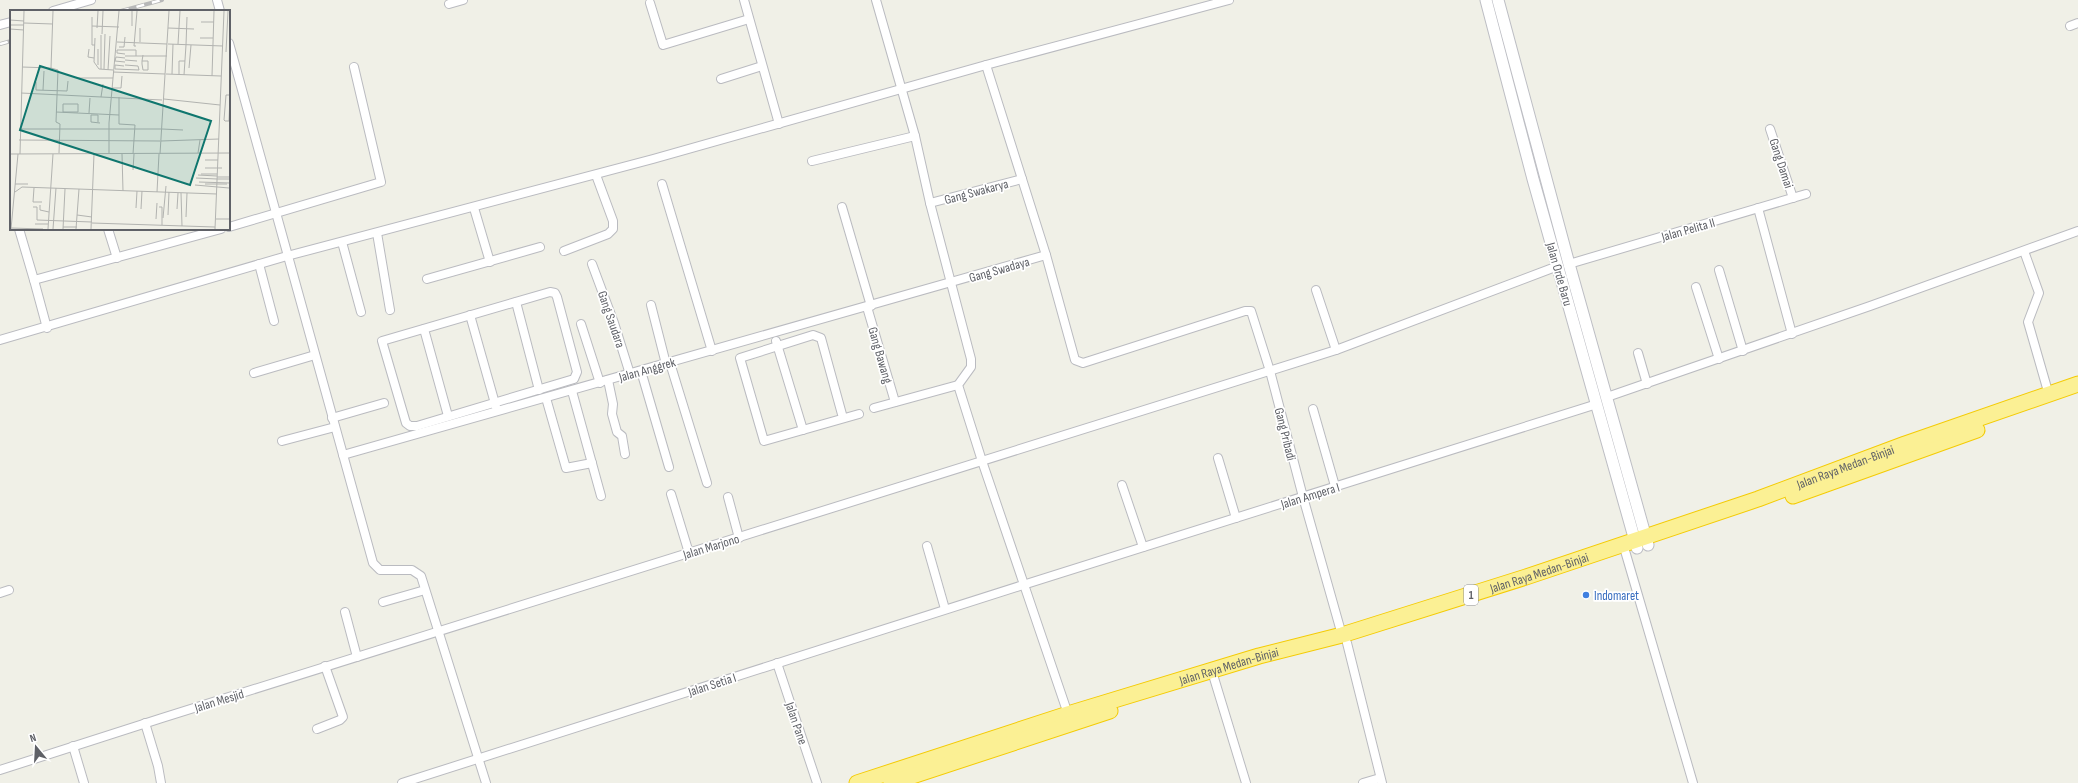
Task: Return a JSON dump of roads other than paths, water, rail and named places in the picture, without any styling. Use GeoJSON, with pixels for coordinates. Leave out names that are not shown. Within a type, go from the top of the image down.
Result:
{"type":"FeatureCollection","features":[{"type":"Feature","properties":{"kind":"highway","name":"Jalan Raya Medan-Binjai"},"geometry":{"type":"LineString","coordinates":[[857,783],[956,756],[1344,639],[1636,544],[1809,491],[2056,395],[2078,384]]}},
{"type":"Feature","properties":{"kind":"highway","name":"Jalan Raya Medan-Binjai"},"geometry":{"type":"LineString","coordinates":[[2056,395],[2078,394]]}},
{"type":"Feature","properties":{"kind":"highway","name":"Jalan Raya Medan-Binjai"},"geometry":{"type":"LineString","coordinates":[[899,782],[956,756],[1068,714],[1259,656],[1344,639]]}},
{"type":"Feature","properties":{"kind":"main road","name":"Jalan Orde Baru"},"geometry":{"type":"LineString","coordinates":[[1486,0],[1534,179],[1636,544]]}},
{"type":"Feature","properties":{"kind":"main road","name":"Jalan Orde Baru"},"geometry":{"type":"LineString","coordinates":[[1498,0],[1569,264],[1607,397],[1636,544]]}},
{"type":"Feature","properties":{"kind":"main road"},"geometry":{"type":"LineString","coordinates":[[1499,48],[1510,45]]}},
{"type":"Feature","properties":{"kind":"main road"},"geometry":{"type":"LineString","coordinates":[[1534,179],[1545,176]]}},
{"type":"Feature","properties":{"kind":"street"},"geometry":{"type":"LineString","coordinates":[[56,10],[91,0]]}},
{"type":"Feature","properties":{"kind":"street"},"geometry":{"type":"LineString","coordinates":[[217,0],[220,10]]}},
{"type":"Feature","properties":{"kind":"street"},"geometry":{"type":"LineString","coordinates":[[449,4],[464,0]]}},
{"type":"Feature","properties":{"kind":"street"},"geometry":{"type":"LineString","coordinates":[[744,0],[779,124]]}},
{"type":"Feature","properties":{"kind":"street"},"geometry":{"type":"LineString","coordinates":[[874,408],[958,385],[971,367],[971,359],[930,203],[915,136],[876,0]]}},
{"type":"Feature","properties":{"kind":"street"},"geometry":{"type":"LineString","coordinates":[[0,340],[47,328],[287,256],[596,175],[902,90],[986,65],[1229,0]]}},
{"type":"Feature","properties":{"kind":"street"},"geometry":{"type":"LineString","coordinates":[[650,3],[663,45],[749,20]]}},
{"type":"Feature","properties":{"kind":"street"},"geometry":{"type":"LineString","coordinates":[[0,25],[10,22]]}},
{"type":"Feature","properties":{"kind":"street"},"geometry":{"type":"LineString","coordinates":[[2070,26],[2078,23]]}},
{"type":"Feature","properties":{"kind":"street"},"geometry":{"type":"LineString","coordinates":[[230,47],[275,214],[373,563],[380,570],[412,570],[417,571],[421,576],[424,590],[439,631],[486,783]]}},
{"type":"Feature","properties":{"kind":"street"},"geometry":{"type":"LineString","coordinates":[[986,65],[1046,255]]}},
{"type":"Feature","properties":{"kind":"street"},"geometry":{"type":"LineString","coordinates":[[721,79],[762,66]]}},
{"type":"Feature","properties":{"kind":"street"},"geometry":{"type":"LineString","coordinates":[[230,227],[381,182],[354,67]]}},
{"type":"Feature","properties":{"kind":"street","name":"Gang Damai"},"geometry":{"type":"LineString","coordinates":[[1770,129],[1793,198]]}},
{"type":"Feature","properties":{"kind":"street"},"geometry":{"type":"LineString","coordinates":[[812,161],[915,136]]}},
{"type":"Feature","properties":{"kind":"street"},"geometry":{"type":"LineString","coordinates":[[564,251],[608,234],[613,229],[613,221],[596,175]]}},
{"type":"Feature","properties":{"kind":"street","name":"Gang Swakarya"},"geometry":{"type":"LineString","coordinates":[[930,203],[1022,179]]}},
{"type":"Feature","properties":{"kind":"street"},"geometry":{"type":"LineString","coordinates":[[662,184],[712,351]]}},
{"type":"Feature","properties":{"kind":"street","name":"Jalan Pelita II"},"geometry":{"type":"LineString","coordinates":[[1569,264],[1806,194]]}},
{"type":"Feature","properties":{"kind":"street","name":"Gang Bawang"},"geometry":{"type":"LineString","coordinates":[[842,207],[895,402]]}},
{"type":"Feature","properties":{"kind":"street"},"geometry":{"type":"LineString","coordinates":[[474,208],[490,262]]}},
{"type":"Feature","properties":{"kind":"street"},"geometry":{"type":"LineString","coordinates":[[1758,208],[1792,334]]}},
{"type":"Feature","properties":{"kind":"street"},"geometry":{"type":"LineString","coordinates":[[20,230],[47,328]]}},
{"type":"Feature","properties":{"kind":"street"},"geometry":{"type":"LineString","coordinates":[[108,230],[117,258]]}},
{"type":"Feature","properties":{"kind":"street"},"geometry":{"type":"LineString","coordinates":[[34,280],[217,230]]}},
{"type":"Feature","properties":{"kind":"street"},"geometry":{"type":"LineString","coordinates":[[1607,397],[1792,334],[2078,231]]}},
{"type":"Feature","properties":{"kind":"street"},"geometry":{"type":"LineString","coordinates":[[377,233],[390,310]]}},
{"type":"Feature","properties":{"kind":"street"},"geometry":{"type":"LineString","coordinates":[[342,242],[361,312]]}},
{"type":"Feature","properties":{"kind":"street"},"geometry":{"type":"LineString","coordinates":[[427,279],[540,247]]}},
{"type":"Feature","properties":{"kind":"street"},"geometry":{"type":"LineString","coordinates":[[2024,251],[2039,293],[2028,322],[2056,395]]}},
{"type":"Feature","properties":{"kind":"street","name":"Gang Swadaya"},"geometry":{"type":"LineString","coordinates":[[952,283],[1046,255]]}},
{"type":"Feature","properties":{"kind":"street","name":"Gang Pribadi"},"geometry":{"type":"LineString","coordinates":[[1046,255],[1075,360],[1078,362],[1083,363],[1245,311],[1251,311],[1270,371],[1303,497],[1344,639],[1381,781]]}},
{"type":"Feature","properties":{"kind":"street"},"geometry":{"type":"LineString","coordinates":[[259,264],[274,321]]}},
{"type":"Feature","properties":{"kind":"street","name":"Gang Saudara"},"geometry":{"type":"LineString","coordinates":[[592,264],[630,374]]}},
{"type":"Feature","properties":{"kind":"street","name":"Jalan Marjono"},"geometry":{"type":"LineString","coordinates":[[439,631],[1336,350],[1558,266]]}},
{"type":"Feature","properties":{"kind":"street"},"geometry":{"type":"LineString","coordinates":[[1719,270],[1742,351]]}},
{"type":"Feature","properties":{"kind":"street","name":"Jalan Anggrek"},"geometry":{"type":"LineString","coordinates":[[343,456],[952,283]]}},
{"type":"Feature","properties":{"kind":"street"},"geometry":{"type":"LineString","coordinates":[[1696,287],[1719,359]]}},
{"type":"Feature","properties":{"kind":"street"},"geometry":{"type":"LineString","coordinates":[[1316,290],[1336,350]]}},
{"type":"Feature","properties":{"kind":"street"},"geometry":{"type":"LineString","coordinates":[[550,292],[557,297],[577,376],[574,379],[539,390],[417,426],[410,426],[406,423],[382,341],[470,315],[550,292]]}},
{"type":"Feature","properties":{"kind":"street"},"geometry":{"type":"LineString","coordinates":[[516,302],[539,390]]}},
{"type":"Feature","properties":{"kind":"street"},"geometry":{"type":"LineString","coordinates":[[651,305],[707,483]]}},
{"type":"Feature","properties":{"kind":"street"},"geometry":{"type":"LineString","coordinates":[[470,315],[496,402],[497,412]]}},
{"type":"Feature","properties":{"kind":"street"},"geometry":{"type":"LineString","coordinates":[[581,324],[613,404],[612,414],[616,432],[622,436],[625,454]]}},
{"type":"Feature","properties":{"kind":"street"},"geometry":{"type":"LineString","coordinates":[[424,329],[448,416]]}},
{"type":"Feature","properties":{"kind":"street"},"geometry":{"type":"LineString","coordinates":[[774,333],[803,430]]}},
{"type":"Feature","properties":{"kind":"street"},"geometry":{"type":"LineString","coordinates":[[843,418],[821,338],[813,335],[777,345],[740,358],[762,438],[764,440],[859,414]]}},
{"type":"Feature","properties":{"kind":"street"},"geometry":{"type":"LineString","coordinates":[[1638,353],[1647,384]]}},
{"type":"Feature","properties":{"kind":"street"},"geometry":{"type":"LineString","coordinates":[[254,373],[315,355]]}},
{"type":"Feature","properties":{"kind":"street"},"geometry":{"type":"LineString","coordinates":[[641,371],[669,467]]}},
{"type":"Feature","properties":{"kind":"street"},"geometry":{"type":"LineString","coordinates":[[958,385],[982,462],[1068,714]]}},
{"type":"Feature","properties":{"kind":"street"},"geometry":{"type":"LineString","coordinates":[[572,391],[601,496]]}},
{"type":"Feature","properties":{"kind":"street"},"geometry":{"type":"LineString","coordinates":[[546,398],[566,468],[592,463]]}},
{"type":"Feature","properties":{"kind":"street"},"geometry":{"type":"LineString","coordinates":[[332,418],[384,403]]}},
{"type":"Feature","properties":{"kind":"street","name":"Jalan Ampera I"},"geometry":{"type":"LineString","coordinates":[[1023,584],[1597,404]]}},
{"type":"Feature","properties":{"kind":"street"},"geometry":{"type":"LineString","coordinates":[[1313,409],[1335,486]]}},
{"type":"Feature","properties":{"kind":"street"},"geometry":{"type":"LineString","coordinates":[[282,441],[335,427]]}},
{"type":"Feature","properties":{"kind":"street"},"geometry":{"type":"LineString","coordinates":[[1218,458],[1236,518]]}},
{"type":"Feature","properties":{"kind":"street"},"geometry":{"type":"LineString","coordinates":[[1122,485],[1143,547]]}},
{"type":"Feature","properties":{"kind":"street"},"geometry":{"type":"LineString","coordinates":[[671,494],[689,553]]}},
{"type":"Feature","properties":{"kind":"street"},"geometry":{"type":"LineString","coordinates":[[728,497],[739,538]]}},
{"type":"Feature","properties":{"kind":"street"},"geometry":{"type":"LineString","coordinates":[[1636,544],[1693,783]]}},
{"type":"Feature","properties":{"kind":"street"},"geometry":{"type":"LineString","coordinates":[[927,546],[945,609]]}},
{"type":"Feature","properties":{"kind":"street","name":"Jalan Setia I"},"geometry":{"type":"LineString","coordinates":[[402,783],[1023,584]]}},
{"type":"Feature","properties":{"kind":"street"},"geometry":{"type":"LineString","coordinates":[[0,593],[9,590]]}},
{"type":"Feature","properties":{"kind":"street"},"geometry":{"type":"LineString","coordinates":[[383,602],[424,590]]}},
{"type":"Feature","properties":{"kind":"street"},"geometry":{"type":"LineString","coordinates":[[345,612],[357,657]]}},
{"type":"Feature","properties":{"kind":"street","name":"Jalan Mesjid"},"geometry":{"type":"LineString","coordinates":[[0,770],[439,631]]}},
{"type":"Feature","properties":{"kind":"street","name":"Jalan Pane"},"geometry":{"type":"LineString","coordinates":[[776,663],[817,783]]}},
{"type":"Feature","properties":{"kind":"street"},"geometry":{"type":"LineString","coordinates":[[317,728],[340,720],[343,717],[325,666]]}},
{"type":"Feature","properties":{"kind":"street"},"geometry":{"type":"LineString","coordinates":[[1214,678],[1246,783]]}},
{"type":"Feature","properties":{"kind":"street"},"geometry":{"type":"LineString","coordinates":[[145,723],[158,766],[161,783]]}},
{"type":"Feature","properties":{"kind":"street"},"geometry":{"type":"LineString","coordinates":[[73,746],[84,783]]}},
{"type":"Feature","properties":{"kind":"street"},"geometry":{"type":"LineString","coordinates":[[1364,783],[1381,781]]}},
{"type":"Feature","properties":{"kind":"railway"},"geometry":{"type":"LineString","coordinates":[[125,10],[162,0]]}},
{"type":"Feature","properties":{"kind":"railway"},"geometry":{"type":"LineString","coordinates":[[0,44],[10,41]]}},
{"type":"Feature","properties":{"kind":"place","name":"Indomaret"},"geometry":{"type":"Point","coordinates":[1586,595]}}]}
